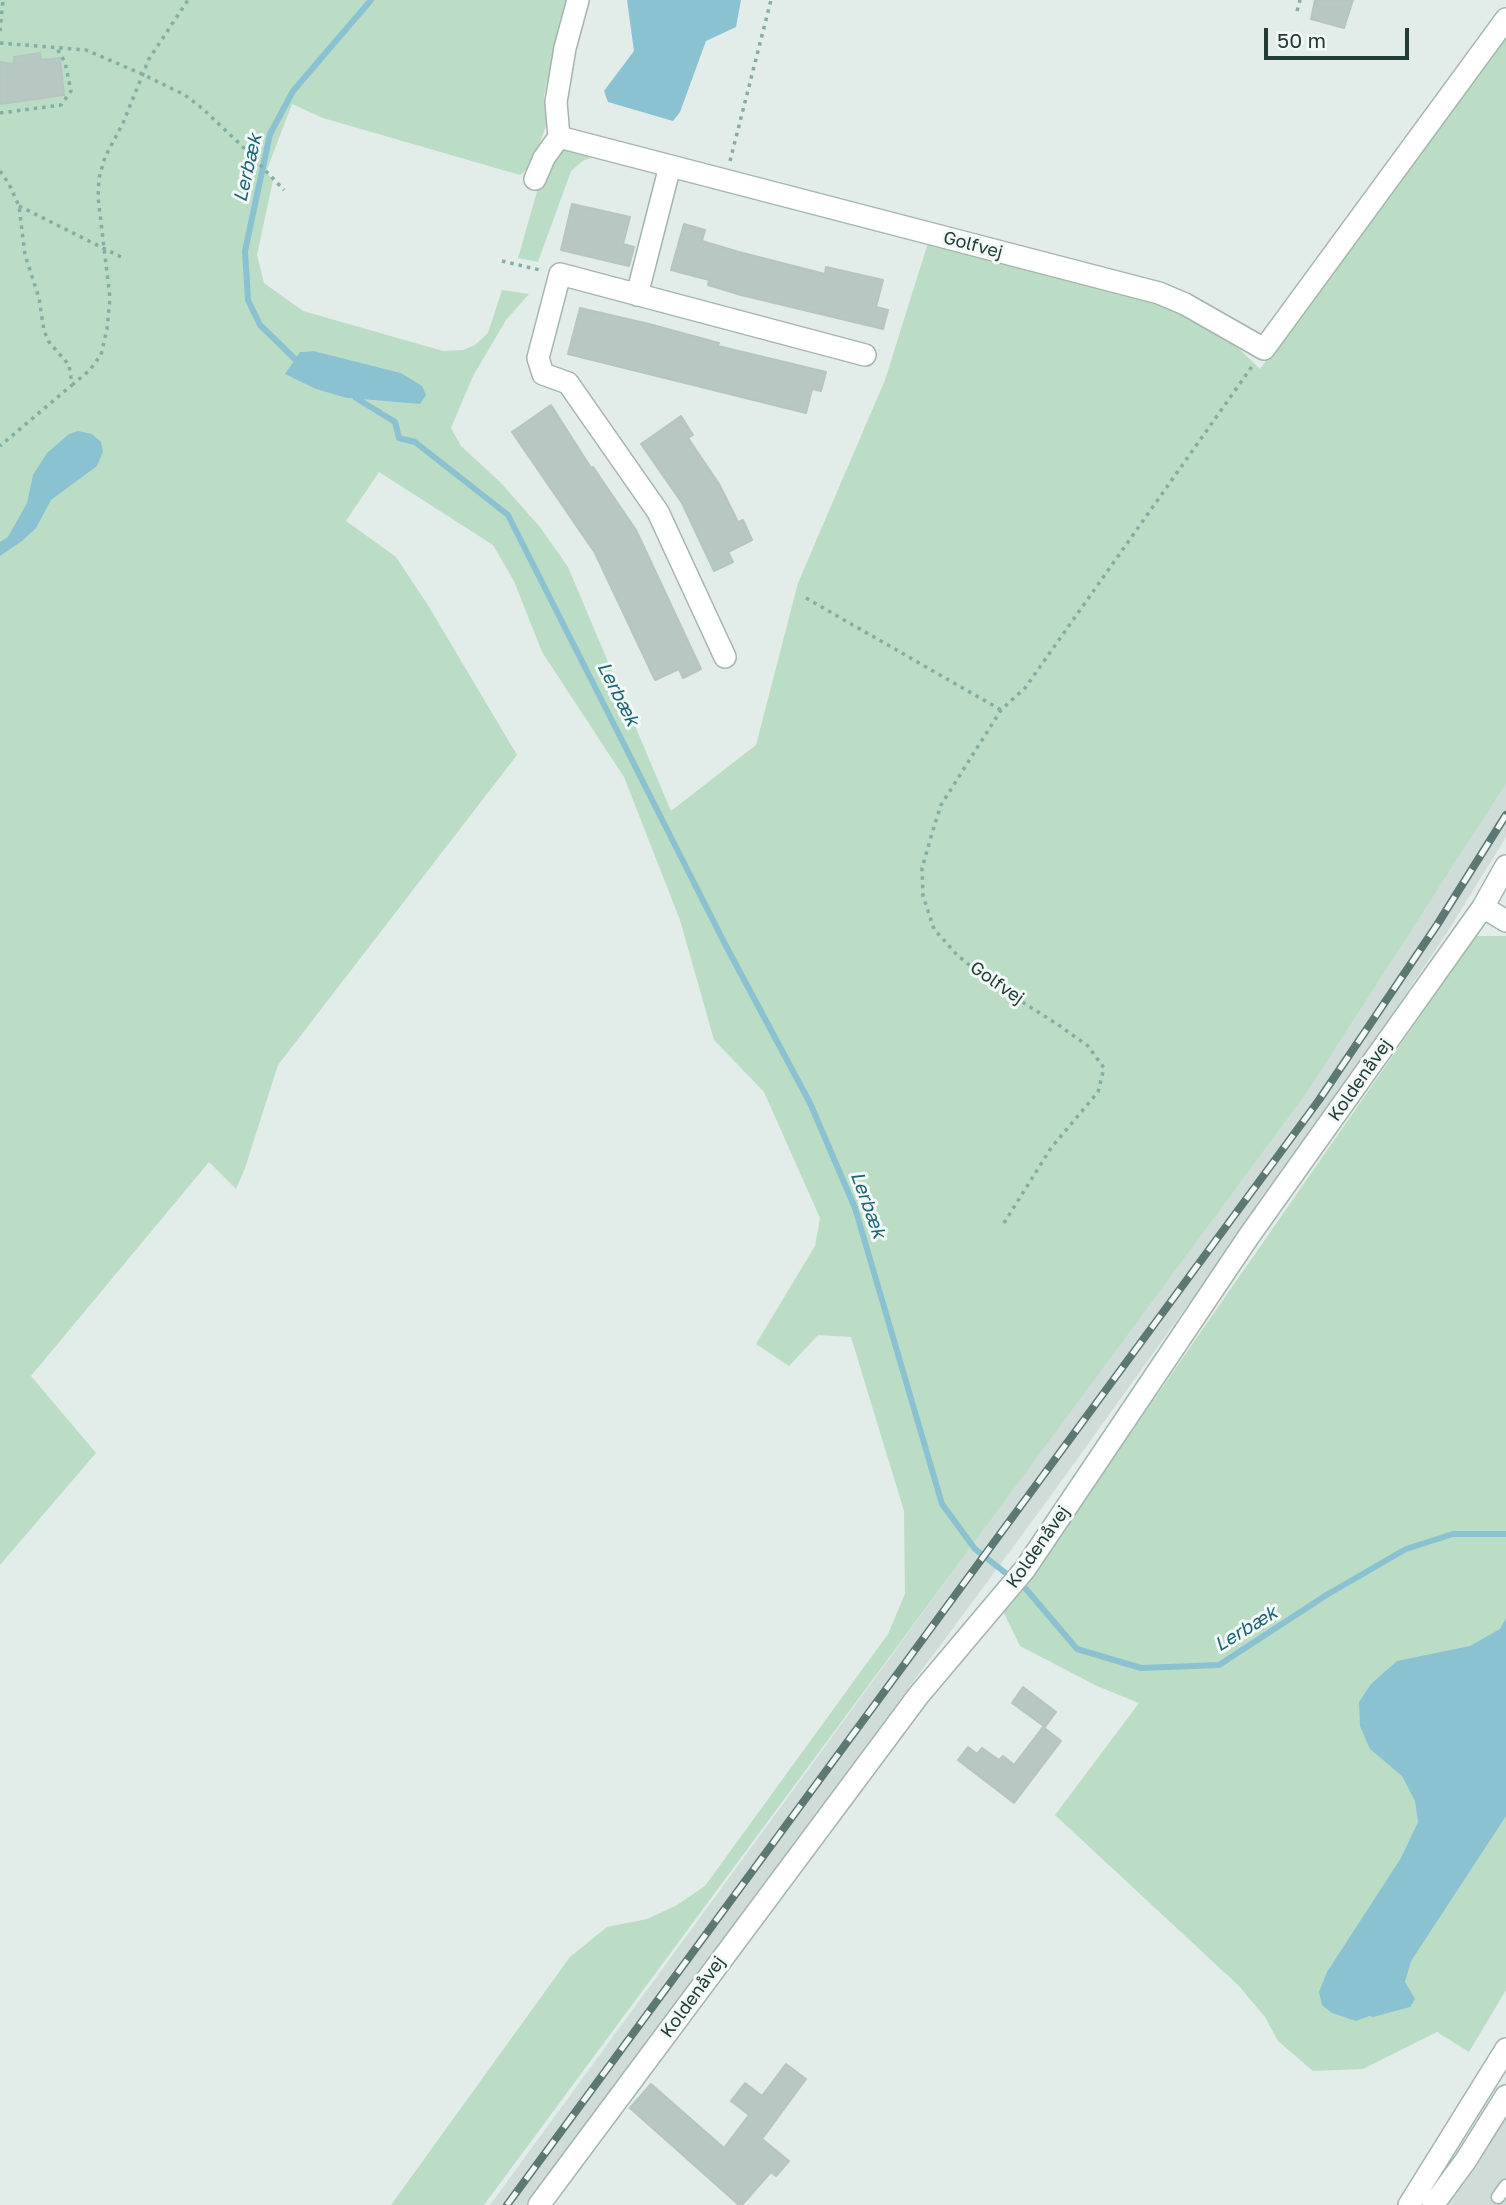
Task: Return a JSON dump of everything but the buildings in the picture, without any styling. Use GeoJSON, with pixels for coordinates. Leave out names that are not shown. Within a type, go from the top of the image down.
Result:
{"type":"FeatureCollection","features":[{"type":"Feature","properties":{"kind":"street"},"geometry":{"type":"LineString","coordinates":[[535,179],[544,158],[559,136],[556,102],[565,48],[578,0]]}},
{"type":"Feature","properties":{"kind":"street"},"geometry":{"type":"LineString","coordinates":[[1264,349],[1506,19]]}},
{"type":"Feature","properties":{"kind":"street","name":"Golfvej"},"geometry":{"type":"LineString","coordinates":[[559,136],[1159,293],[1185,303],[1264,349]]}},
{"type":"Feature","properties":{"kind":"street"},"geometry":{"type":"LineString","coordinates":[[637,295],[670,166]]}},
{"type":"Feature","properties":{"kind":"street"},"geometry":{"type":"LineString","coordinates":[[725,657],[658,512],[568,383],[543,374],[538,358],[560,274],[865,355]]}},
{"type":"Feature","properties":{"kind":"street","name":"Koldenåvej"},"geometry":{"type":"LineString","coordinates":[[539,2205],[918,1696],[1025,1569],[1250,1236],[1483,907],[1506,866]]}},
{"type":"Feature","properties":{"kind":"street"},"geometry":{"type":"LineString","coordinates":[[1483,907],[1506,920]]}},
{"type":"Feature","properties":{"kind":"street"},"geometry":{"type":"LineString","coordinates":[[1409,2205],[1506,2049]]}},
{"type":"Feature","properties":{"kind":"street"},"geometry":{"type":"LineString","coordinates":[[1433,2205],[1466,2161],[1506,2096]]}},
{"type":"Feature","properties":{"kind":"path"},"geometry":{"type":"LineString","coordinates":[[0,31],[3,0]]}},
{"type":"Feature","properties":{"kind":"path"},"geometry":{"type":"LineString","coordinates":[[0,446],[89,371],[101,355],[110,298],[98,197],[99,178],[149,59],[188,0]]}},
{"type":"Feature","properties":{"kind":"path"},"geometry":{"type":"LineString","coordinates":[[726,180],[771,0]]}},
{"type":"Feature","properties":{"kind":"path"},"geometry":{"type":"LineString","coordinates":[[1297,11],[1300,0]]}},
{"type":"Feature","properties":{"kind":"path"},"geometry":{"type":"LineString","coordinates":[[0,43],[86,50],[185,95],[243,146],[284,190]]}},
{"type":"Feature","properties":{"kind":"path"},"geometry":{"type":"LineString","coordinates":[[0,113],[61,105],[71,91],[65,62],[56,47]]}},
{"type":"Feature","properties":{"kind":"path"},"geometry":{"type":"LineString","coordinates":[[0,171],[19,206],[25,255],[39,298],[44,331],[49,342],[69,365],[72,385]]}},
{"type":"Feature","properties":{"kind":"path"},"geometry":{"type":"LineString","coordinates":[[19,206],[123,258]]}},
{"type":"Feature","properties":{"kind":"path"},"geometry":{"type":"LineString","coordinates":[[502,261],[560,274]]}},
{"type":"Feature","properties":{"kind":"path","name":"Golfvej"},"geometry":{"type":"LineString","coordinates":[[1004,1223],[1051,1148],[1098,1091],[1104,1068],[1088,1046],[989,981],[957,955],[934,929],[923,896],[922,868],[942,805],[1001,710],[1025,688],[1264,349]]}},
{"type":"Feature","properties":{"kind":"path"},"geometry":{"type":"LineString","coordinates":[[806,598],[1001,710]]}},
{"type":"Feature","properties":{"kind":"shaded area"},"geometry":{"type":"Polygon","coordinates":[[[1506,784],[1506,837],[1448,931],[1330,1107],[1047,1501],[526,2205],[490,2205],[1306,1094],[1506,784]]]}},
{"type":"Feature","properties":{"kind":"shaded area"},"geometry":{"type":"Polygon","coordinates":[[[1506,2114],[1506,2205],[1446,2205],[1506,2114]]]}},
{"type":"Feature","properties":{"kind":"green space"},"geometry":{"type":"Polygon","coordinates":[[[0,0],[567,0],[544,95],[548,120],[532,165],[520,175],[323,118],[292,104],[266,172],[273,180],[257,255],[264,283],[303,311],[443,351],[463,350],[475,345],[488,333],[502,290],[529,294],[506,320],[473,376],[451,428],[461,446],[500,482],[540,527],[568,567],[671,811],[756,745],[798,583],[885,380],[928,243],[1155,301],[1181,311],[1234,344],[1260,369],[1506,36],[1506,784],[1306,1094],[484,2205],[391,2205],[570,1957],[607,1927],[647,1919],[677,1905],[705,1886],[888,1634],[905,1594],[904,1511],[851,1337],[818,1335],[789,1366],[756,1344],[815,1246],[820,1218],[764,1092],[714,1040],[680,920],[624,777],[542,652],[514,581],[493,545],[379,472],[346,521],[396,557],[517,755],[278,1065],[236,1189],[209,1162],[31,1376],[96,1453],[0,1565],[0,0]],[[314,351],[300,352],[347,398],[420,404],[401,373],[314,351]]]}},
{"type":"Feature","properties":{"kind":"green space"},"geometry":{"type":"Polygon","coordinates":[[[568,148],[601,155],[584,160],[571,171],[538,262],[518,258],[540,181],[556,154],[568,148]]]}},
{"type":"Feature","properties":{"kind":"green space"},"geometry":{"type":"Polygon","coordinates":[[[1476,936],[1506,936],[1506,1990],[1469,2052],[1437,2032],[1363,2069],[1313,2071],[1278,2041],[1265,2017],[1239,1986],[1055,1815],[1139,1703],[1097,1686],[1020,1646],[1002,1609],[1036,1569],[1476,936]]]}},
{"type":"Feature","properties":{"kind":"water"},"geometry":{"type":"Polygon","coordinates":[[[627,0],[741,0],[736,27],[706,41],[680,112],[673,121],[608,102],[604,91],[634,51],[627,0]]]}},
{"type":"Feature","properties":{"kind":"water"},"geometry":{"type":"Polygon","coordinates":[[[314,351],[401,373],[422,386],[426,395],[420,404],[347,398],[316,389],[285,374],[300,352],[314,351]]]}},
{"type":"Feature","properties":{"kind":"water"},"geometry":{"type":"Polygon","coordinates":[[[78,431],[92,434],[101,442],[103,452],[97,466],[51,500],[36,528],[0,556],[0,542],[8,537],[27,503],[33,475],[47,453],[69,434],[78,431]]]}},
{"type":"Feature","properties":{"kind":"water"},"geometry":{"type":"Polygon","coordinates":[[[1506,1618],[1506,1816],[1411,1961],[1405,1982],[1415,1999],[1410,2007],[1356,2021],[1332,2013],[1322,2005],[1319,1992],[1327,1972],[1401,1858],[1418,1822],[1415,1801],[1402,1776],[1370,1749],[1360,1726],[1359,1702],[1371,1684],[1397,1661],[1470,1646],[1500,1629],[1506,1618]]]}},
{"type":"Feature","properties":{"kind":"waterway","name":"Lerbæk"},"geometry":{"type":"LineString","coordinates":[[295,359],[260,325],[248,300],[245,251],[270,134],[293,91],[371,0]]}},
{"type":"Feature","properties":{"kind":"waterway","name":"Lerbæk"},"geometry":{"type":"LineString","coordinates":[[356,398],[395,422],[399,438],[415,442],[508,515],[726,946],[810,1103],[855,1208],[942,1504],[975,1549],[1026,1589],[1077,1649],[1141,1668],[1219,1665],[1328,1594],[1406,1549],[1453,1534],[1506,1534]]}},
{"type":"Feature","properties":{"kind":"railway"},"geometry":{"type":"LineString","coordinates":[[507,2205],[1319,1100],[1437,925],[1506,815]]}}]}
